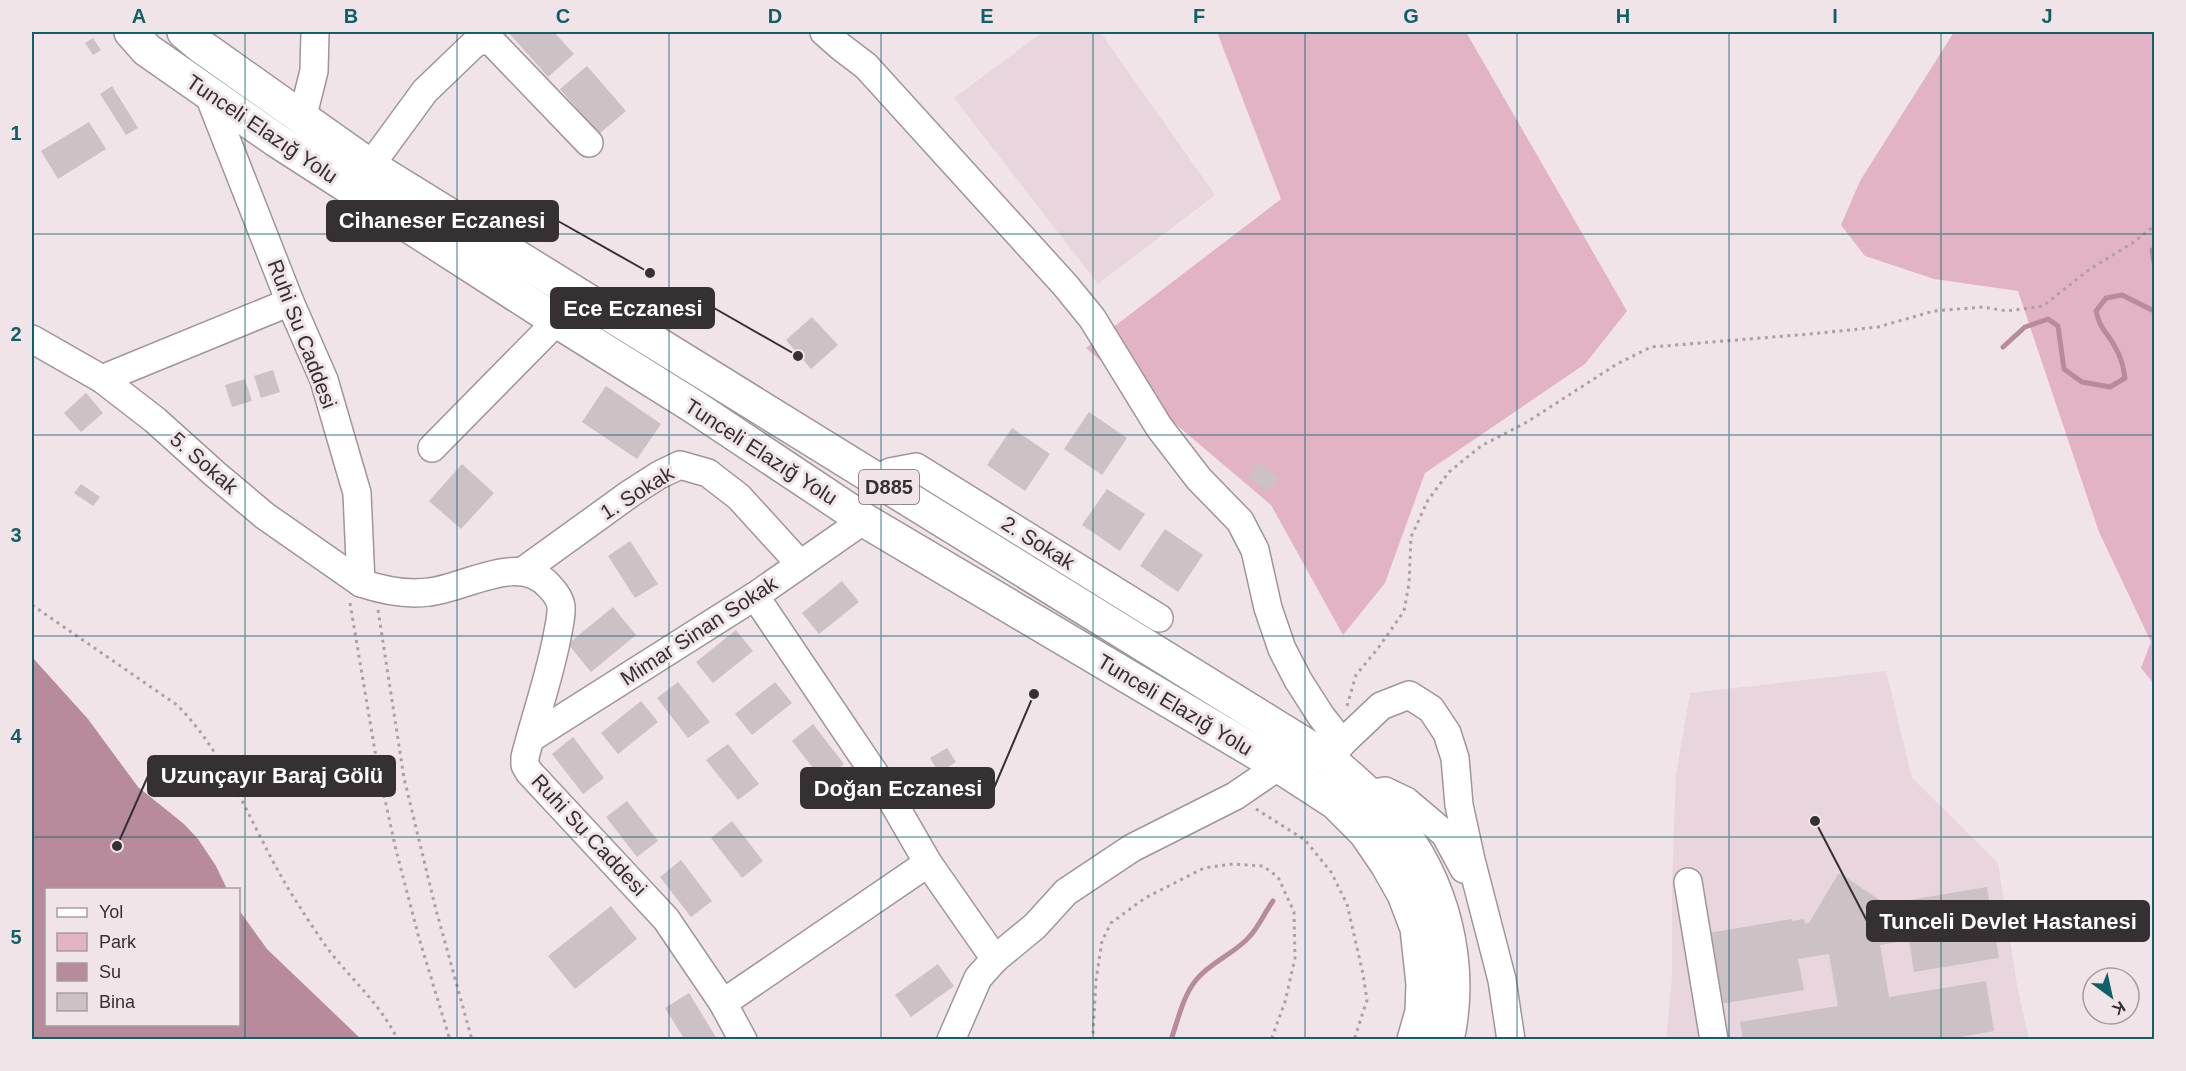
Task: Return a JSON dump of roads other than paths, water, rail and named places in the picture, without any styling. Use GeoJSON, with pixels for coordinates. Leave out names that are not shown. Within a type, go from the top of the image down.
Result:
{"type":"FeatureCollection","features":[{"type":"Feature","properties":{"kind":"main road","name":"Tunceli Elazığ Yolu"},"geometry":{"type":"LineString","coordinates":[[131,32],[147,50],[296,153],[556,321],[693,406],[864,520],[1279,766],[1336,803],[1365,832],[1387,864],[1404,894],[1417,928],[1422,975],[1422,1012],[1414,1040]]}},
{"type":"Feature","properties":{"kind":"main road","name":"Tunceli Elazığ Yolu"},"geometry":{"type":"LineString","coordinates":[[184,32],[201,48],[370,166],[876,480],[1336,752],[1368,794],[1394,821],[1414,851],[1431,884],[1444,919],[1451,949],[1454,985],[1452,1020],[1447,1040]]}},
{"type":"Feature","properties":{"kind":"street"},"geometry":{"type":"LineString","coordinates":[[302,119],[314,71],[315,32]]}},
{"type":"Feature","properties":{"kind":"street"},"geometry":{"type":"LineString","coordinates":[[824,32],[866,66],[1065,285],[1092,318],[1172,444],[1199,480],[1240,521],[1255,550],[1268,608],[1282,649],[1321,716],[1336,752],[1381,705],[1408,695],[1431,709],[1447,733],[1455,758],[1459,805],[1502,980],[1510,1040]]}},
{"type":"Feature","properties":{"kind":"street"},"geometry":{"type":"LineString","coordinates":[[370,166],[425,91],[475,43],[484,40],[492,42],[589,143]]}},
{"type":"Feature","properties":{"kind":"street","name":"Ruhi Su Caddesi"},"geometry":{"type":"LineString","coordinates":[[208,93],[290,302],[324,380],[357,494],[360,581]]}},
{"type":"Feature","properties":{"kind":"street"},"geometry":{"type":"LineString","coordinates":[[102,379],[290,302]]}},
{"type":"Feature","properties":{"kind":"street"},"geometry":{"type":"LineString","coordinates":[[432,448],[556,321]]}},
{"type":"Feature","properties":{"kind":"street","name":"5. Sokak"},"geometry":{"type":"LineString","coordinates":[[32,339],[102,379],[155,420],[265,516],[360,581]]}},
{"type":"Feature","properties":{"kind":"street","name":"1. Sokak"},"geometry":{"type":"LineString","coordinates":[[523,571],[631,493],[680,465],[708,473],[739,497],[800,564]]}},
{"type":"Feature","properties":{"kind":"street","name":"2. Sokak"},"geometry":{"type":"LineString","coordinates":[[876,480],[890,472],[916,467],[1159,618]]}},
{"type":"Feature","properties":{"kind":"street","name":"Mimar Sinan Sokak"},"geometry":{"type":"LineString","coordinates":[[531,738],[755,596],[864,520]]}},
{"type":"Feature","properties":{"kind":"street"},"geometry":{"type":"LineString","coordinates":[[360,581],[427,592],[450,588],[512,570],[523,571]]}},
{"type":"Feature","properties":{"kind":"street","name":"Ruhi Su Caddesi"},"geometry":{"type":"LineString","coordinates":[[523,571],[537,576],[546,583],[561,603],[560,620],[552,657],[525,757],[525,765],[666,919],[723,1004],[743,1040]]}},
{"type":"Feature","properties":{"kind":"street"},"geometry":{"type":"LineString","coordinates":[[755,596],[887,792],[928,863],[995,960]]}},
{"type":"Feature","properties":{"kind":"street"},"geometry":{"type":"LineString","coordinates":[[951,1040],[978,978],[995,960],[1035,926],[1066,892],[1132,848],[1235,796],[1279,766]]}},
{"type":"Feature","properties":{"kind":"street"},"geometry":{"type":"LineString","coordinates":[[1368,794],[1385,791],[1406,801],[1445,834],[1464,868],[1479,931],[1498,1040]]}},
{"type":"Feature","properties":{"kind":"street"},"geometry":{"type":"LineString","coordinates":[[723,1004],[928,863]]}},
{"type":"Feature","properties":{"kind":"street"},"geometry":{"type":"LineString","coordinates":[[1688,882],[1714,1040]]}},
{"type":"Feature","properties":{"kind":"water"},"geometry":{"type":"Polygon","coordinates":[[[32,657],[88,719],[138,787],[184,824],[198,839],[216,866],[227,888],[45,888],[45,1026],[240,1026],[240,911],[267,949],[361,1039],[32,1039],[32,657]]]}},
{"type":"Feature","properties":{"kind":"waterway"},"geometry":{"type":"LineString","coordinates":[[2154,249],[2152,250],[2154,262]]}},
{"type":"Feature","properties":{"kind":"waterway"},"geometry":{"type":"LineString","coordinates":[[2003,347],[2025,327],[2048,319],[2058,326],[2064,369],[2082,382],[2110,387],[2125,378],[2118,353],[2096,311],[2106,298],[2122,295],[2154,309]]}},
{"type":"Feature","properties":{"kind":"waterway"},"geometry":{"type":"LineString","coordinates":[[1171,1040],[1191,986],[1202,973],[1250,936],[1273,901]]}},
{"type":"Feature","properties":{"kind":"place","name":"Cihaneser Eczanesi"},"geometry":{"type":"Point","coordinates":[650,273]}},
{"type":"Feature","properties":{"kind":"place","name":"Ece Eczanesi"},"geometry":{"type":"Point","coordinates":[798,356]}},
{"type":"Feature","properties":{"kind":"place","name":"Doğan Eczanesi"},"geometry":{"type":"Point","coordinates":[1034,694]}},
{"type":"Feature","properties":{"kind":"place","name":"Tunceli Devlet Hastanesi"},"geometry":{"type":"Point","coordinates":[1815,821]}},
{"type":"Feature","properties":{"kind":"place","name":"Uzunçayır Baraj Gölü"},"geometry":{"type":"Point","coordinates":[117,846]}}]}
